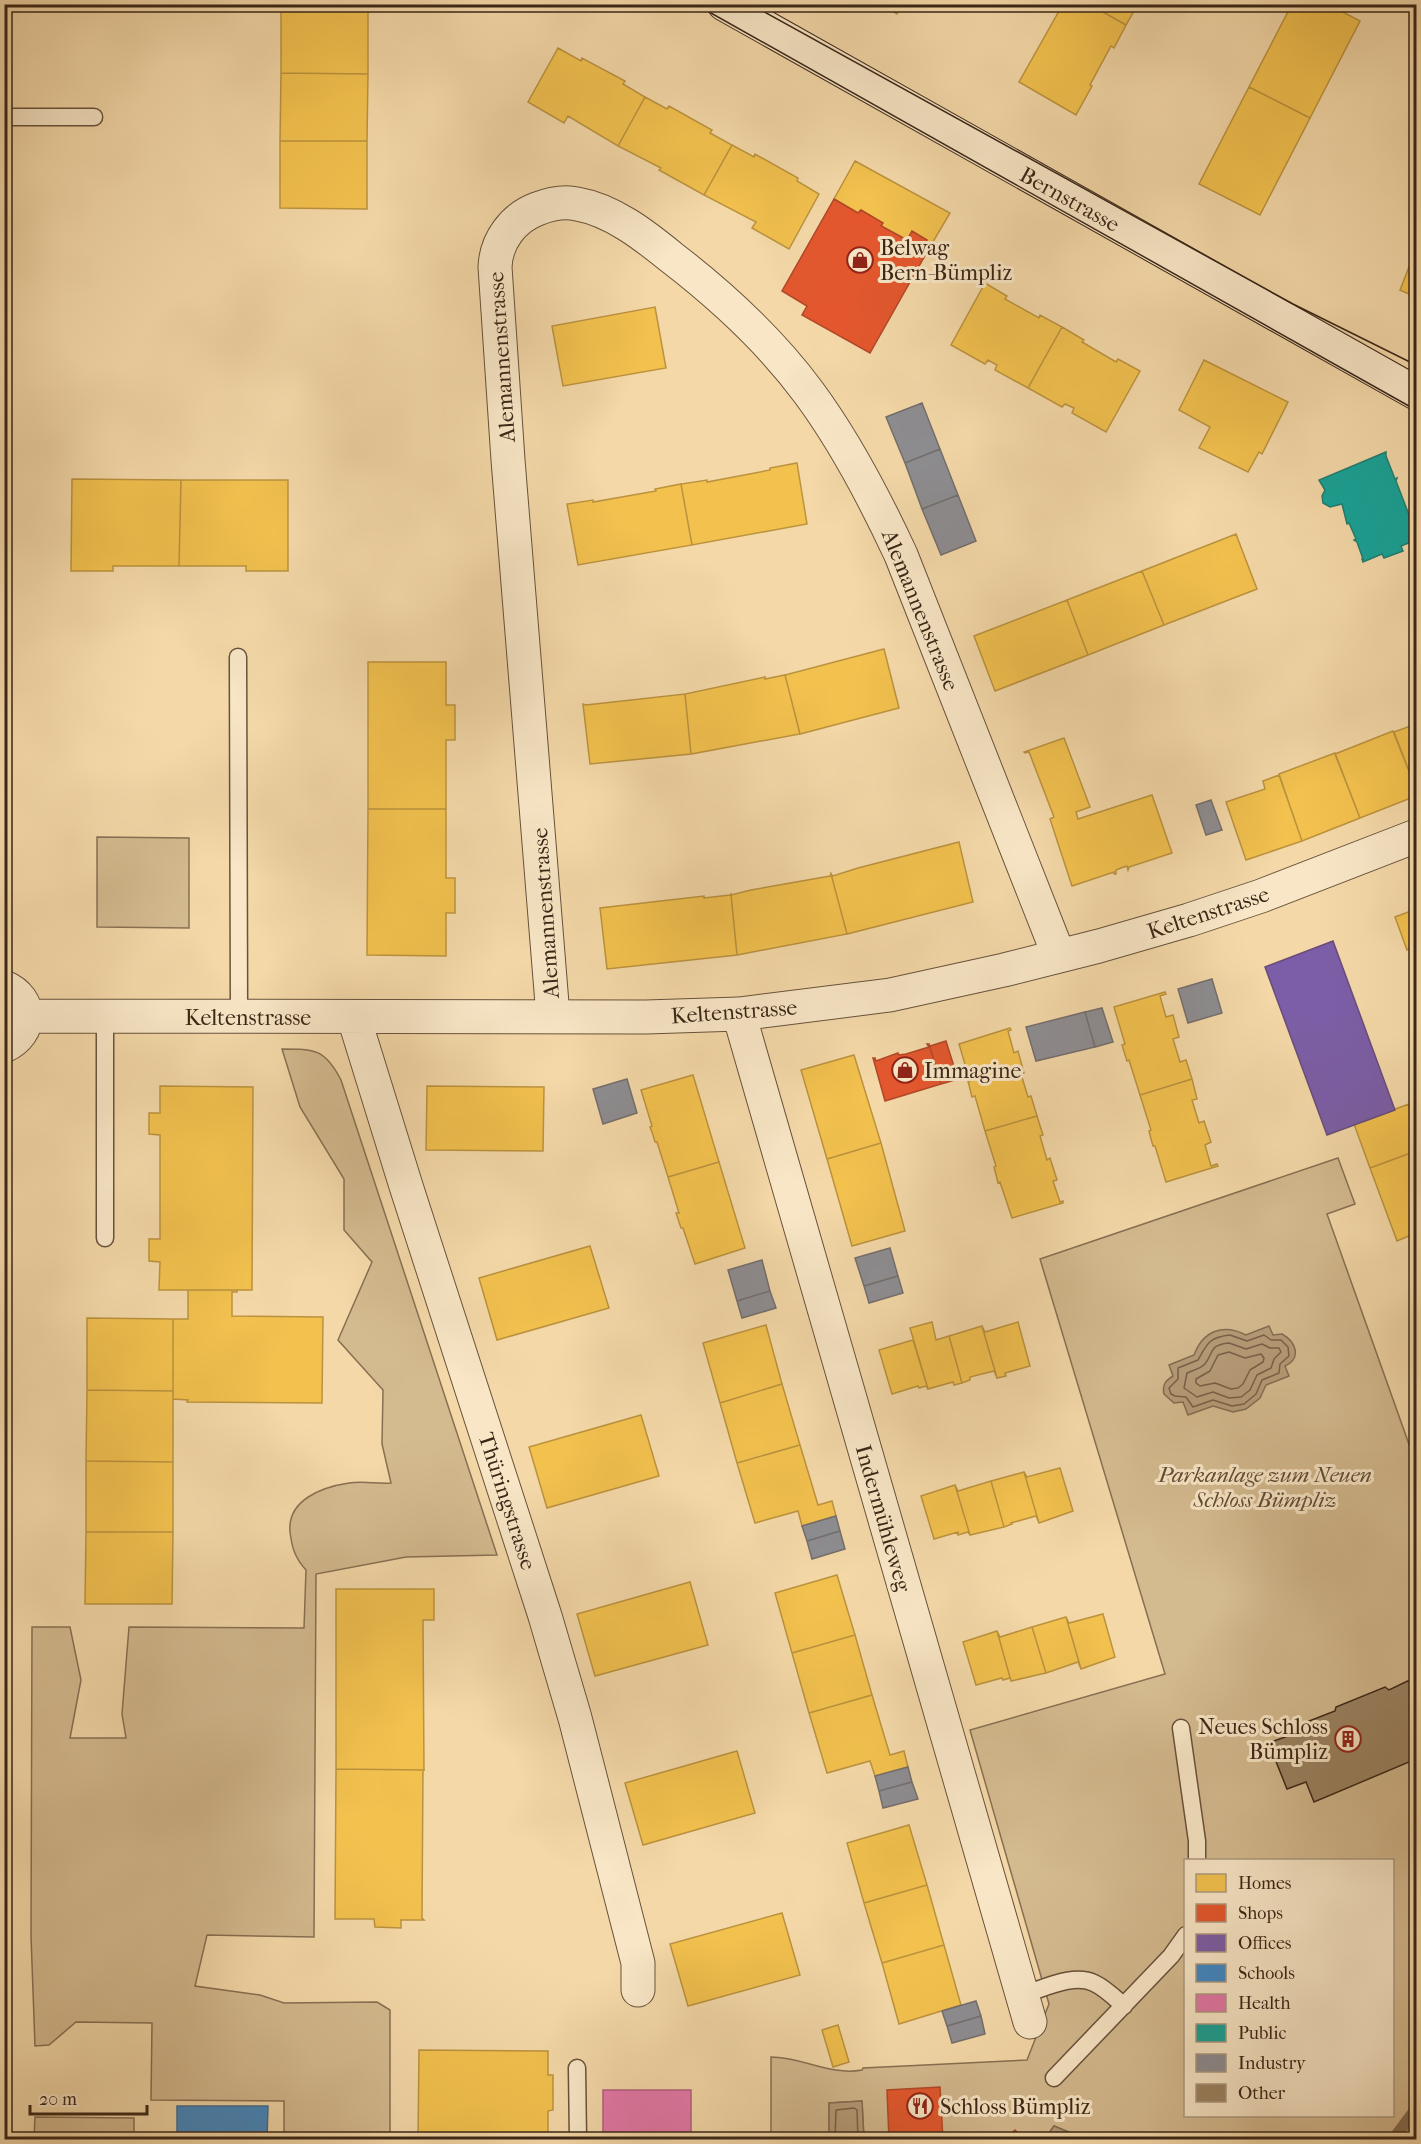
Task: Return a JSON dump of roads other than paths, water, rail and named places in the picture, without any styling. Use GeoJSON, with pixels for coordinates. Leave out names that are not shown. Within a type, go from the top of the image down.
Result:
{"type":"FeatureCollection","features":[{"type":"Feature","properties":{"kind":"street","name":"Bernstrasse"},"geometry":{"type":"LineString","coordinates":[[723,4],[1416,393]]}},
{"type":"Feature","properties":{"kind":"street","name":"Alemannenstrasse"},"geometry":{"type":"LineString","coordinates":[[553,1016],[508,460],[495,267],[499,246],[517,221],[527,213],[556,204],[575,203],[596,209],[635,230],[660,248],[722,298],[753,327],[810,394],[870,491],[901,555],[1059,956]]}},
{"type":"Feature","properties":{"kind":"street","name":"Keltenstrasse"},"geometry":{"type":"LineString","coordinates":[[26,1016],[646,1017],[739,1014],[890,995],[1133,937],[1209,914],[1416,836]]}},
{"type":"Feature","properties":{"kind":"street"},"geometry":{"type":"LineString","coordinates":[[4,987],[20,997],[26,1016],[21,1035],[4,1046]]}},
{"type":"Feature","properties":{"kind":"street","name":"Indermühleweg"},"geometry":{"type":"LineString","coordinates":[[739,1014],[1026,2008]]}},
{"type":"Feature","properties":{"kind":"street","name":"Thüringstrasse"},"geometry":{"type":"LineString","coordinates":[[354,1018],[545,1616],[638,1963],[638,1990]]}},
{"type":"Feature","properties":{"kind":"lane"},"geometry":{"type":"LineString","coordinates":[[4,117],[94,117]]}},
{"type":"Feature","properties":{"kind":"lane"},"geometry":{"type":"LineString","coordinates":[[238,657],[239,1015]]}},
{"type":"Feature","properties":{"kind":"lane"},"geometry":{"type":"LineString","coordinates":[[105,1017],[105,1238]]}},
{"type":"Feature","properties":{"kind":"lane"},"geometry":{"type":"LineString","coordinates":[[1181,1728],[1196,1832],[1197,1859]]}},
{"type":"Feature","properties":{"kind":"lane"},"geometry":{"type":"LineString","coordinates":[[1054,2078],[1171,1956],[1184,1936]]}},
{"type":"Feature","properties":{"kind":"lane"},"geometry":{"type":"LineString","coordinates":[[1026,2008],[1082,1979],[1104,1989],[1124,2006]]}},
{"type":"Feature","properties":{"kind":"lane"},"geometry":{"type":"LineString","coordinates":[[577,2068],[578,2139]]}},
{"type":"Feature","properties":{"kind":"water"},"geometry":{"type":"Polygon","coordinates":[[[1269,1326],[1273,1335],[1282,1334],[1291,1341],[1295,1350],[1294,1359],[1285,1366],[1289,1376],[1266,1385],[1260,1398],[1246,1409],[1233,1412],[1213,1406],[1188,1415],[1183,1402],[1174,1403],[1164,1394],[1165,1384],[1173,1376],[1169,1365],[1194,1355],[1208,1335],[1229,1330],[1246,1335],[1269,1326]]]}},
{"type":"Feature","properties":{"kind":"water"},"geometry":{"type":"Polygon","coordinates":[[[862,2101],[864,2139],[829,2139],[829,2103],[862,2101]]]}},
{"type":"Feature","properties":{"kind":"water"},"geometry":{"type":"Polygon","coordinates":[[[1054,2126],[1076,2135],[1079,2139],[1045,2139],[1054,2126]]]}},
{"type":"Feature","properties":{"kind":"waterway"},"geometry":{"type":"LineString","coordinates":[[1393,2140],[1416,2109]]}},
{"type":"Feature","properties":{"kind":"tram line"},"geometry":{"type":"LineString","coordinates":[[695,4],[1416,410]]}},
{"type":"Feature","properties":{"kind":"tram line"},"geometry":{"type":"LineString","coordinates":[[750,4],[1293,304],[1416,365]]}},
{"type":"Feature","properties":{"kind":"place","name":"Belwag Bern-Bümpliz"},"geometry":{"type":"Point","coordinates":[860,260]}},
{"type":"Feature","properties":{"kind":"place","name":"Immagine"},"geometry":{"type":"Point","coordinates":[905,1070]}},
{"type":"Feature","properties":{"kind":"place","name":"Neues Schloss Bümpliz"},"geometry":{"type":"Point","coordinates":[1348,1739]}},
{"type":"Feature","properties":{"kind":"place","name":"Schloss Bümpliz"},"geometry":{"type":"Point","coordinates":[920,2106]}},
{"type":"Feature","properties":{"kind":"park label","name":"Parkanlage zum Neuen Schloss Bümpliz"},"geometry":{"type":"Point","coordinates":[1265,1486]}}]}
